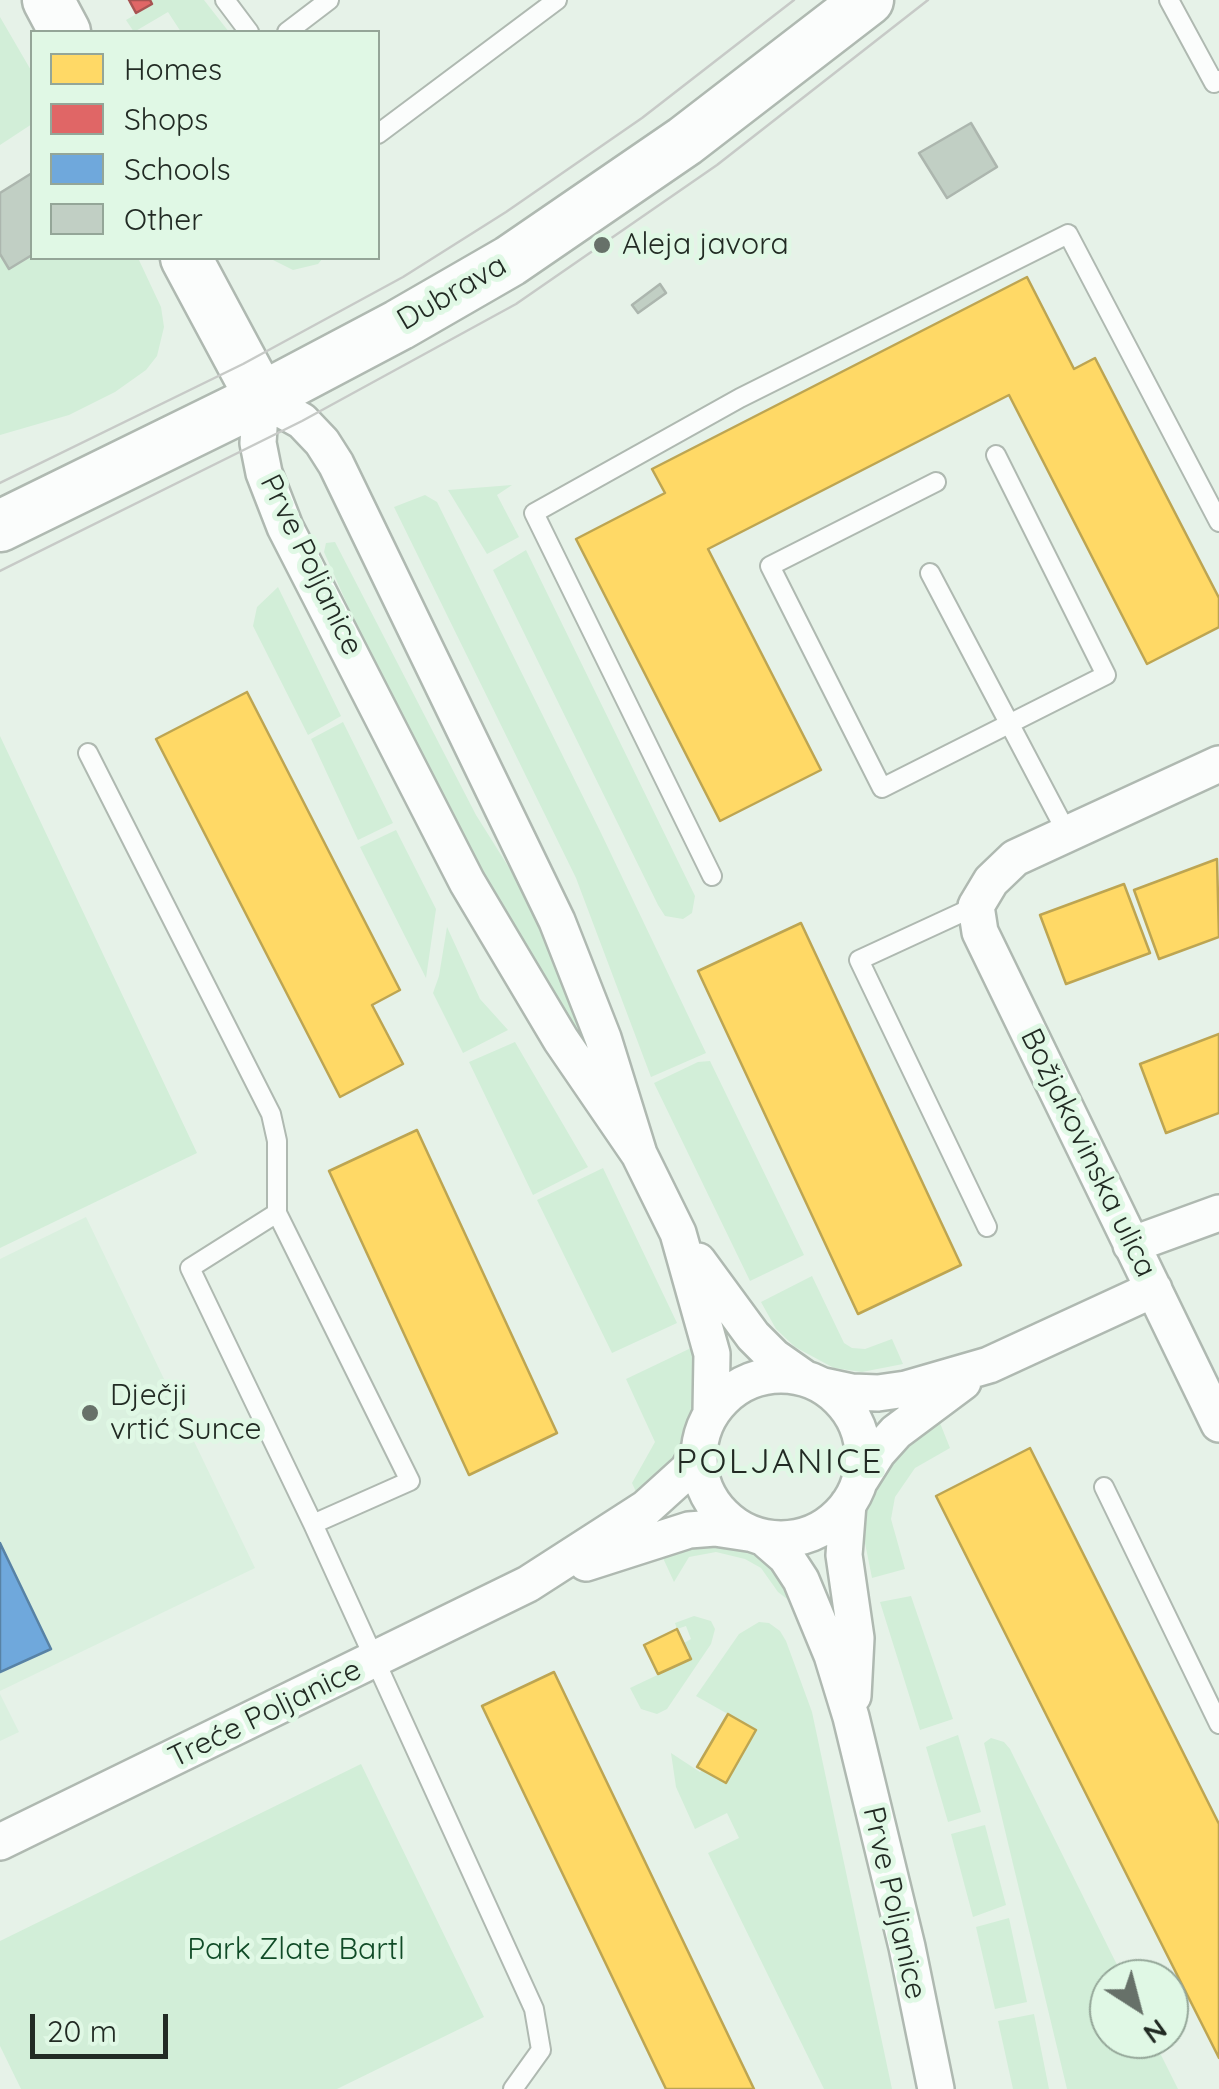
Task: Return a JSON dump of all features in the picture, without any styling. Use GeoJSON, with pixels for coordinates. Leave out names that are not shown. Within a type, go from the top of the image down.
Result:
{"type":"FeatureCollection","features":[{"type":"Feature","properties":{"kind":"main road"},"geometry":{"type":"LineString","coordinates":[[48,0],[64,30]]}},
{"type":"Feature","properties":{"kind":"main road","name":"Dubrava"},"geometry":{"type":"LineString","coordinates":[[0,526],[262,398],[510,261],[685,141],[868,0]]}},
{"type":"Feature","properties":{"kind":"main road"},"geometry":{"type":"LineString","coordinates":[[187,260],[262,398]]}},
{"type":"Feature","properties":{"kind":"street","name":"Prve Poljanice"},"geometry":{"type":"LineString","coordinates":[[640,1154],[561,1040],[467,882],[285,526],[258,442],[262,398],[302,421],[322,442],[557,922],[596,1020],[640,1154],[678,1233],[712,1354],[711,1413]]}},
{"type":"Feature","properties":{"kind":"street"},"geometry":{"type":"LineString","coordinates":[[984,893],[1014,858],[1219,764]]}},
{"type":"Feature","properties":{"kind":"street","name":"Božjakovinska ulica"},"geometry":{"type":"LineString","coordinates":[[984,893],[980,932],[1219,1424]]}},
{"type":"Feature","properties":{"kind":"street"},"geometry":{"type":"LineString","coordinates":[[1131,1245],[1219,1212]]}},
{"type":"Feature","properties":{"kind":"street","name":"Prve Poljanice"},"geometry":{"type":"LineString","coordinates":[[678,1233],[752,1336],[774,1357],[814,1382]]}},
{"type":"Feature","properties":{"kind":"street"},"geometry":{"type":"LineString","coordinates":[[989,1365],[878,1392],[852,1392],[777,1374],[752,1380],[728,1393],[711,1413],[699,1450],[700,1476],[711,1501],[728,1520],[757,1536],[787,1539],[811,1534],[832,1521],[878,1452],[919,1412],[989,1365],[1154,1289]]}},
{"type":"Feature","properties":{"kind":"street"},"geometry":{"type":"LineString","coordinates":[[814,1382],[845,1404],[859,1428],[864,1455],[854,1493]]}},
{"type":"Feature","properties":{"kind":"street","name":"Treće Poljanice"},"geometry":{"type":"LineString","coordinates":[[0,1842],[528,1584],[646,1508],[688,1470],[699,1450]]}},
{"type":"Feature","properties":{"kind":"street","name":"Prve Poljanice"},"geometry":{"type":"LineString","coordinates":[[851,1717],[856,1638],[844,1555],[854,1493]]}},
{"type":"Feature","properties":{"kind":"street","name":"Treće Poljanice"},"geometry":{"type":"LineString","coordinates":[[528,1584],[689,1530],[714,1528],[757,1536]]}},
{"type":"Feature","properties":{"kind":"street","name":"Prve Poljanice"},"geometry":{"type":"LineString","coordinates":[[757,1536],[786,1558],[801,1580],[832,1655],[907,1947],[936,2089]]}},
{"type":"Feature","properties":{"kind":"lane"},"geometry":{"type":"LineString","coordinates":[[225,0],[248,30]]}},
{"type":"Feature","properties":{"kind":"lane"},"geometry":{"type":"LineString","coordinates":[[289,30],[330,0]]}},
{"type":"Feature","properties":{"kind":"lane"},"geometry":{"type":"LineString","coordinates":[[380,133],[557,0]]}},
{"type":"Feature","properties":{"kind":"lane"},"geometry":{"type":"LineString","coordinates":[[1168,0],[1214,83],[1219,80]]}},
{"type":"Feature","properties":{"kind":"lane"},"geometry":{"type":"LineString","coordinates":[[712,876],[534,513],[740,398],[1068,234],[1219,522]]}},
{"type":"Feature","properties":{"kind":"lane"},"geometry":{"type":"LineString","coordinates":[[936,482],[770,566],[882,788],[1106,675],[996,454]]}},
{"type":"Feature","properties":{"kind":"lane"},"geometry":{"type":"LineString","coordinates":[[930,573],[1067,833]]}},
{"type":"Feature","properties":{"kind":"lane"},"geometry":{"type":"LineString","coordinates":[[88,753],[271,1114],[277,1141],[277,1213],[410,1481],[312,1524]]}},
{"type":"Feature","properties":{"kind":"lane"},"geometry":{"type":"LineString","coordinates":[[984,893],[859,960],[987,1227]]}},
{"type":"Feature","properties":{"kind":"lane"},"geometry":{"type":"LineString","coordinates":[[277,1213],[190,1268],[534,2008],[541,2050],[513,2089]]}},
{"type":"Feature","properties":{"kind":"lane"},"geometry":{"type":"LineString","coordinates":[[1104,1487],[1219,1724]]}},
{"type":"Feature","properties":{"kind":"shaded area","name":"Dječji vrtić Sunce"},"geometry":{"type":"Polygon","coordinates":[[[86,1217],[255,1568],[0,1691],[0,1259],[86,1217]]]}},
{"type":"Feature","properties":{"kind":"shaded area"},"geometry":{"type":"Polygon","coordinates":[[[0,1694],[19,1732],[0,1741],[0,1694]]]}},
{"type":"Feature","properties":{"kind":"green space"},"geometry":{"type":"Polygon","coordinates":[[[150,0],[204,0],[227,30],[180,30],[168,12],[133,30],[126,20],[152,5],[150,0]]]}},
{"type":"Feature","properties":{"kind":"green space"},"geometry":{"type":"Polygon","coordinates":[[[0,17],[30,69],[30,125],[0,145],[0,17]]]}},
{"type":"Feature","properties":{"kind":"green space"},"geometry":{"type":"Polygon","coordinates":[[[0,254],[10,269],[30,256],[30,260],[139,260],[161,307],[164,327],[157,356],[146,370],[115,392],[69,415],[0,435],[0,254]]]}},
{"type":"Feature","properties":{"kind":"green space"},"geometry":{"type":"Polygon","coordinates":[[[273,260],[321,260],[318,264],[293,270],[273,260]]]}},
{"type":"Feature","properties":{"kind":"green space"},"geometry":{"type":"Polygon","coordinates":[[[512,485],[497,495],[519,537],[487,554],[448,490],[512,485]]]}},
{"type":"Feature","properties":{"kind":"green space"},"geometry":{"type":"Polygon","coordinates":[[[425,495],[437,502],[706,1053],[651,1077],[576,878],[394,507],[425,495]]]}},
{"type":"Feature","properties":{"kind":"green space"},"geometry":{"type":"Polygon","coordinates":[[[335,542],[476,815],[558,954],[598,1068],[504,921],[358,629],[324,552],[326,543],[335,542]]]}},
{"type":"Feature","properties":{"kind":"green space"},"geometry":{"type":"Polygon","coordinates":[[[526,550],[695,896],[692,913],[683,919],[665,916],[658,905],[493,570],[526,550]]]}},
{"type":"Feature","properties":{"kind":"green space"},"geometry":{"type":"Polygon","coordinates":[[[278,587],[341,716],[308,735],[253,626],[257,607],[278,587]]]}},
{"type":"Feature","properties":{"kind":"green space"},"geometry":{"type":"Polygon","coordinates":[[[343,722],[393,823],[358,840],[311,739],[343,722]]]}},
{"type":"Feature","properties":{"kind":"green space"},"geometry":{"type":"Polygon","coordinates":[[[0,736],[197,1153],[0,1248],[0,736]]]}},
{"type":"Feature","properties":{"kind":"green space"},"geometry":{"type":"Polygon","coordinates":[[[396,830],[436,909],[426,978],[360,847],[396,830]]]}},
{"type":"Feature","properties":{"kind":"green space"},"geometry":{"type":"Polygon","coordinates":[[[447,927],[480,999],[508,1030],[463,1053],[433,993],[447,927]]]}},
{"type":"Feature","properties":{"kind":"green space"},"geometry":{"type":"Polygon","coordinates":[[[515,1042],[588,1167],[533,1195],[469,1062],[515,1042]]]}},
{"type":"Feature","properties":{"kind":"green space"},"geometry":{"type":"Polygon","coordinates":[[[710,1061],[804,1255],[750,1281],[654,1083],[698,1062],[710,1061]]]}},
{"type":"Feature","properties":{"kind":"green space"},"geometry":{"type":"Polygon","coordinates":[[[603,1168],[677,1323],[612,1353],[537,1200],[603,1168]]]}},
{"type":"Feature","properties":{"kind":"green space"},"geometry":{"type":"Polygon","coordinates":[[[812,1276],[844,1343],[865,1349],[892,1339],[903,1364],[862,1372],[834,1368],[795,1347],[776,1329],[761,1302],[812,1276]]]}},
{"type":"Feature","properties":{"kind":"green space"},"geometry":{"type":"Polygon","coordinates":[[[691,1348],[698,1370],[701,1411],[693,1435],[684,1455],[637,1494],[632,1483],[655,1442],[626,1379],[691,1348]]]}},
{"type":"Feature","properties":{"kind":"green space"},"geometry":{"type":"Polygon","coordinates":[[[940,1423],[950,1448],[915,1468],[895,1497],[891,1519],[905,1569],[872,1578],[863,1533],[868,1499],[876,1481],[913,1437],[940,1423]]]}},
{"type":"Feature","properties":{"kind":"green space"},"geometry":{"type":"Polygon","coordinates":[[[731,1545],[763,1558],[776,1570],[791,1602],[778,1592],[761,1568],[745,1559],[716,1552],[689,1557],[674,1582],[663,1558],[692,1546],[731,1545]]]}},
{"type":"Feature","properties":{"kind":"green space"},"geometry":{"type":"Polygon","coordinates":[[[911,1596],[953,1719],[920,1730],[880,1602],[911,1596]]]}},
{"type":"Feature","properties":{"kind":"green space"},"geometry":{"type":"Polygon","coordinates":[[[694,1616],[711,1621],[715,1629],[711,1644],[667,1709],[657,1714],[641,1709],[630,1688],[691,1659],[684,1643],[691,1639],[686,1626],[677,1629],[675,1623],[694,1616]]]}},
{"type":"Feature","properties":{"kind":"green space"},"geometry":{"type":"Polygon","coordinates":[[[759,1622],[769,1623],[786,1641],[812,1712],[892,2089],[824,2089],[708,1853],[739,1838],[727,1813],[695,1829],[676,1787],[671,1753],[726,1783],[756,1730],[696,1696],[739,1634],[759,1622]]]}},
{"type":"Feature","properties":{"kind":"green space"},"geometry":{"type":"Polygon","coordinates":[[[958,1735],[981,1812],[948,1822],[926,1747],[958,1735]]]}},
{"type":"Feature","properties":{"kind":"green space"},"geometry":{"type":"Polygon","coordinates":[[[991,1738],[1004,1742],[1010,1749],[1114,1959],[1089,1959],[1089,2059],[1163,2059],[1178,2089],[1067,2089],[984,1743],[991,1738]]]}},
{"type":"Feature","properties":{"kind":"green space","name":"Park Zlate Bartl"},"geometry":{"type":"Polygon","coordinates":[[[361,1764],[484,2017],[337,2089],[21,2089],[0,2046],[0,1941],[361,1764]]]}},
{"type":"Feature","properties":{"kind":"green space"},"geometry":{"type":"Polygon","coordinates":[[[985,1825],[1006,1905],[973,1917],[951,1834],[985,1825]]]}},
{"type":"Feature","properties":{"kind":"green space"},"geometry":{"type":"Polygon","coordinates":[[[1009,1918],[1027,2002],[995,2009],[976,1927],[1009,1918]]]}},
{"type":"Feature","properties":{"kind":"green space"},"geometry":{"type":"Polygon","coordinates":[[[1034,2014],[1049,2089],[1013,2089],[998,2021],[1034,2014]]]}},
{"type":"Feature","properties":{"kind":"building: Homes"},"geometry":{"type":"Polygon","coordinates":[[[1027,277],[1074,369],[1095,358],[1219,598],[1219,627],[1147,664],[1009,395],[708,549],[821,770],[720,821],[576,539],[665,493],[652,469],[1027,277]]]}},
{"type":"Feature","properties":{"kind":"building: Homes"},"geometry":{"type":"Polygon","coordinates":[[[247,692],[400,990],[372,1005],[403,1064],[340,1097],[156,739],[247,692]]]}},
{"type":"Feature","properties":{"kind":"building: Homes"},"geometry":{"type":"Polygon","coordinates":[[[1217,859],[1219,937],[1159,959],[1134,890],[1217,859]]]}},
{"type":"Feature","properties":{"kind":"building: Homes"},"geometry":{"type":"Polygon","coordinates":[[[1124,884],[1150,953],[1066,984],[1040,915],[1124,884]]]}},
{"type":"Feature","properties":{"kind":"building: Homes"},"geometry":{"type":"Polygon","coordinates":[[[801,923],[961,1265],[858,1314],[698,971],[801,923]]]}},
{"type":"Feature","properties":{"kind":"building: Homes"},"geometry":{"type":"Polygon","coordinates":[[[1219,1034],[1219,1113],[1166,1133],[1140,1064],[1219,1034]]]}},
{"type":"Feature","properties":{"kind":"building: Homes"},"geometry":{"type":"Polygon","coordinates":[[[417,1130],[557,1433],[469,1475],[329,1171],[417,1130]]]}},
{"type":"Feature","properties":{"kind":"building: Homes"},"geometry":{"type":"Polygon","coordinates":[[[1030,1448],[1219,1824],[1219,2058],[1189,1998],[1189,1959],[1169,1959],[936,1496],[1030,1448]]]}},
{"type":"Feature","properties":{"kind":"building: Homes"},"geometry":{"type":"Polygon","coordinates":[[[677,1629],[691,1659],[658,1674],[644,1645],[677,1629]]]}},
{"type":"Feature","properties":{"kind":"building: Homes"},"geometry":{"type":"Polygon","coordinates":[[[554,1672],[754,2089],[666,2089],[482,1706],[554,1672]]]}},
{"type":"Feature","properties":{"kind":"building: Homes"},"geometry":{"type":"Polygon","coordinates":[[[728,1714],[756,1730],[726,1783],[697,1767],[728,1714]]]}},
{"type":"Feature","properties":{"kind":"building: Shops"},"geometry":{"type":"Polygon","coordinates":[[[129,0],[150,0],[152,4],[136,13],[129,0]]]}},
{"type":"Feature","properties":{"kind":"building: Schools"},"geometry":{"type":"Polygon","coordinates":[[[0,1543],[51,1649],[0,1672],[0,1543]]]}},
{"type":"Feature","properties":{"kind":"building: Other"},"geometry":{"type":"Polygon","coordinates":[[[971,123],[997,167],[947,198],[919,153],[971,123]]]}},
{"type":"Feature","properties":{"kind":"building: Other"},"geometry":{"type":"Polygon","coordinates":[[[30,174],[30,256],[9,269],[0,254],[0,193],[30,174]]]}},
{"type":"Feature","properties":{"kind":"building: Other"},"geometry":{"type":"Polygon","coordinates":[[[660,284],[666,293],[638,313],[632,305],[660,284]]]}},
{"type":"Feature","properties":{"kind":"tram line"},"geometry":{"type":"LineString","coordinates":[[0,483],[243,364],[403,277],[642,118],[794,0]]}},
{"type":"Feature","properties":{"kind":"tram line"},"geometry":{"type":"LineString","coordinates":[[0,571],[302,421],[516,304],[717,165],[928,0]]}},
{"type":"Feature","properties":{"kind":"place","name":"Aleja javora"},"geometry":{"type":"Point","coordinates":[602,245]}},
{"type":"Feature","properties":{"kind":"place","name":"Dječji vrtić Sunce"},"geometry":{"type":"Point","coordinates":[90,1413]}},
{"type":"Feature","properties":{"kind":"district","name":"POLJANICE"},"geometry":{"type":"Point","coordinates":[780,1462]}}]}
